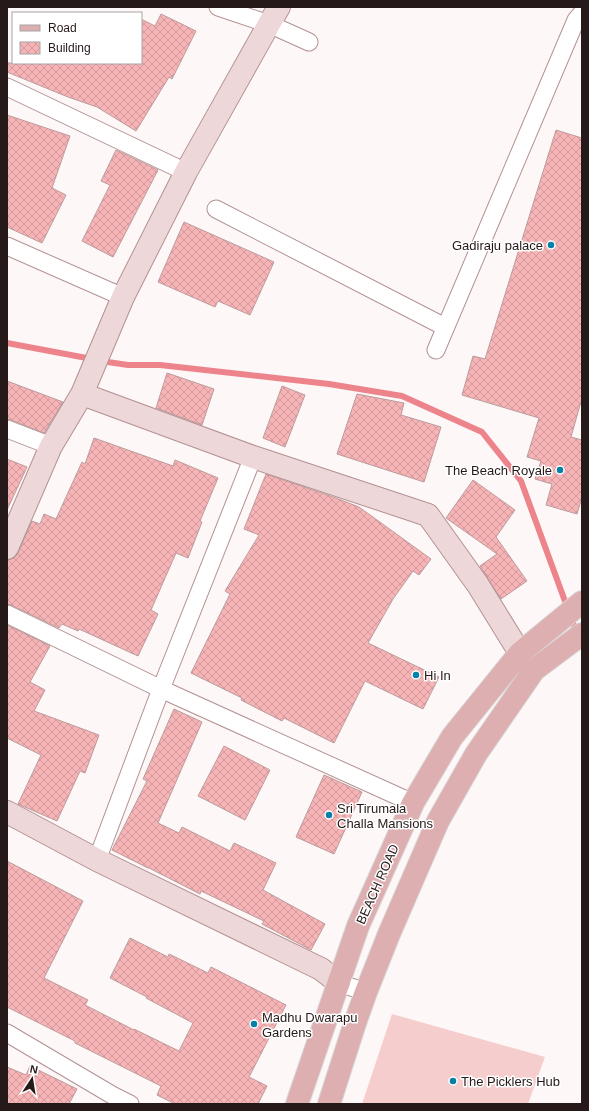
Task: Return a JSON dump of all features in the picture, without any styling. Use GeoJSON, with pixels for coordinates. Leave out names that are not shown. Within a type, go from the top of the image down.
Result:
{"type":"FeatureCollection","features":[{"type":"Feature","properties":{"kind":"main road","name":"BEACH ROAD"},"geometry":{"type":"LineString","coordinates":[[297,1104],[358,926],[413,803],[452,737],[520,653],[582,602]]}},
{"type":"Feature","properties":{"kind":"main road"},"geometry":{"type":"LineString","coordinates":[[328,1104],[366,992],[389,934],[438,821],[476,754],[534,670],[582,634]]}},
{"type":"Feature","properties":{"kind":"street"},"geometry":{"type":"LineString","coordinates":[[218,7],[274,16],[309,42]]}},
{"type":"Feature","properties":{"kind":"street"},"geometry":{"type":"LineString","coordinates":[[436,350],[576,20],[582,13]]}},
{"type":"Feature","properties":{"kind":"street"},"geometry":{"type":"LineString","coordinates":[[7,548],[51,446],[82,394],[92,373],[123,297],[186,172],[274,16]]}},
{"type":"Feature","properties":{"kind":"street"},"geometry":{"type":"LineString","coordinates":[[7,87],[186,172]]}},
{"type":"Feature","properties":{"kind":"street"},"geometry":{"type":"LineString","coordinates":[[216,209],[445,327]]}},
{"type":"Feature","properties":{"kind":"street"},"geometry":{"type":"LineString","coordinates":[[7,246],[123,297]]}},
{"type":"Feature","properties":{"kind":"street"},"geometry":{"type":"LineString","coordinates":[[82,394],[253,457],[428,515],[478,584],[520,653]]}},
{"type":"Feature","properties":{"kind":"street"},"geometry":{"type":"LineString","coordinates":[[7,429],[51,446]]}},
{"type":"Feature","properties":{"kind":"street"},"geometry":{"type":"LineString","coordinates":[[97,860],[161,689],[253,457]]}},
{"type":"Feature","properties":{"kind":"street"},"geometry":{"type":"LineString","coordinates":[[7,614],[161,689],[413,803]]}},
{"type":"Feature","properties":{"kind":"street"},"geometry":{"type":"LineString","coordinates":[[7,812],[97,860],[321,969],[339,982],[366,992]]}},
{"type":"Feature","properties":{"kind":"street"},"geometry":{"type":"LineString","coordinates":[[7,1033],[110,1100],[130,1104]]}},
{"type":"Feature","properties":{"kind":"shaded area","name":"The Picklers Hub"},"geometry":{"type":"Polygon","coordinates":[[[392,1014],[545,1057],[528,1104],[362,1104],[392,1014]]]}},
{"type":"Feature","properties":{"kind":"building"},"geometry":{"type":"Polygon","coordinates":[[[161,14],[196,31],[172,79],[169,77],[136,131],[97,107],[7,72],[7,63],[142,64],[142,20],[155,26],[161,14]]]}},
{"type":"Feature","properties":{"kind":"building"},"geometry":{"type":"Polygon","coordinates":[[[7,115],[70,136],[52,188],[66,195],[42,243],[7,227],[7,115]]]}},
{"type":"Feature","properties":{"kind":"building","name":"Gadiraju palace"},"geometry":{"type":"Polygon","coordinates":[[[556,130],[582,138],[582,398],[571,437],[582,440],[582,497],[577,514],[546,505],[552,484],[535,479],[541,461],[527,457],[539,418],[462,395],[473,356],[485,359],[556,130]]]}},
{"type":"Feature","properties":{"kind":"building"},"geometry":{"type":"Polygon","coordinates":[[[116,150],[158,170],[113,257],[82,241],[110,185],[101,181],[116,150]]]}},
{"type":"Feature","properties":{"kind":"building"},"geometry":{"type":"Polygon","coordinates":[[[184,222],[274,262],[250,315],[218,301],[215,307],[158,282],[184,222]]]}},
{"type":"Feature","properties":{"kind":"building"},"geometry":{"type":"Polygon","coordinates":[[[167,373],[214,389],[202,425],[156,408],[167,373]]]}},
{"type":"Feature","properties":{"kind":"building"},"geometry":{"type":"Polygon","coordinates":[[[7,381],[63,402],[44,433],[7,419],[7,381]]]}},
{"type":"Feature","properties":{"kind":"building"},"geometry":{"type":"Polygon","coordinates":[[[282,386],[305,395],[285,447],[263,438],[282,386]]]}},
{"type":"Feature","properties":{"kind":"building"},"geometry":{"type":"Polygon","coordinates":[[[357,394],[404,403],[401,415],[441,427],[424,482],[337,454],[357,394]]]}},
{"type":"Feature","properties":{"kind":"building"},"geometry":{"type":"Polygon","coordinates":[[[94,438],[173,466],[175,460],[218,478],[200,521],[202,522],[188,558],[176,553],[151,610],[158,614],[138,656],[79,629],[78,631],[62,624],[59,628],[7,604],[7,560],[14,558],[18,553],[32,521],[40,524],[44,514],[56,519],[82,462],[85,464],[94,438]]]}},
{"type":"Feature","properties":{"kind":"building"},"geometry":{"type":"Polygon","coordinates":[[[7,459],[27,467],[7,510],[7,459]]]}},
{"type":"Feature","properties":{"kind":"building"},"geometry":{"type":"Polygon","coordinates":[[[266,474],[359,507],[431,559],[419,575],[413,571],[393,599],[368,643],[439,677],[423,709],[365,681],[334,743],[284,718],[282,721],[241,700],[242,698],[191,673],[230,594],[225,591],[259,535],[244,529],[266,474]]]}},
{"type":"Feature","properties":{"kind":"building"},"geometry":{"type":"Polygon","coordinates":[[[473,480],[515,510],[496,537],[527,581],[501,599],[480,566],[497,554],[446,518],[473,480]]]}},
{"type":"Feature","properties":{"kind":"building"},"geometry":{"type":"Polygon","coordinates":[[[7,625],[50,646],[30,682],[45,690],[34,711],[99,735],[85,773],[80,771],[57,821],[18,804],[41,755],[7,738],[7,625]]]}},
{"type":"Feature","properties":{"kind":"building"},"geometry":{"type":"Polygon","coordinates":[[[174,709],[202,722],[158,823],[179,833],[182,827],[230,851],[234,843],[276,863],[263,890],[325,924],[311,950],[262,924],[264,921],[201,891],[200,894],[112,850],[147,781],[143,779],[174,709]]]}},
{"type":"Feature","properties":{"kind":"building"},"geometry":{"type":"Polygon","coordinates":[[[224,746],[270,770],[245,820],[198,796],[224,746]]]}},
{"type":"Feature","properties":{"kind":"building","name":"Sri Tirumala Challa Mansions"},"geometry":{"type":"Polygon","coordinates":[[[324,775],[362,792],[334,854],[296,837],[324,775]]]}},
{"type":"Feature","properties":{"kind":"building"},"geometry":{"type":"Polygon","coordinates":[[[7,861],[83,901],[44,978],[88,1000],[85,1005],[179,1051],[193,1023],[110,978],[130,938],[168,957],[169,954],[208,973],[211,967],[286,1005],[249,1077],[267,1086],[258,1104],[175,1104],[157,1095],[161,1086],[7,1007],[7,861]]]}},
{"type":"Feature","properties":{"kind":"building"},"geometry":{"type":"Polygon","coordinates":[[[30,1066],[77,1089],[69,1104],[7,1104],[7,1067],[26,1075],[30,1066]]]}},
{"type":"Feature","properties":{"kind":"waterway"},"geometry":{"type":"LineString","coordinates":[[7,343],[92,359]]}},
{"type":"Feature","properties":{"kind":"waterway"},"geometry":{"type":"LineString","coordinates":[[101,361],[128,365],[160,365],[329,384],[402,396],[482,432],[521,481],[577,634]]}},
{"type":"Feature","properties":{"kind":"place","name":"Gadiraju palace"},"geometry":{"type":"Point","coordinates":[551,245]}},
{"type":"Feature","properties":{"kind":"place","name":"The Beach Royale"},"geometry":{"type":"Point","coordinates":[560,470]}},
{"type":"Feature","properties":{"kind":"place","name":"Hi In"},"geometry":{"type":"Point","coordinates":[416,675]}},
{"type":"Feature","properties":{"kind":"place","name":"Sri Tirumala Challa Mansions"},"geometry":{"type":"Point","coordinates":[329,815]}},
{"type":"Feature","properties":{"kind":"place","name":"Madhu Dwarapu Gardens"},"geometry":{"type":"Point","coordinates":[254,1024]}},
{"type":"Feature","properties":{"kind":"place","name":"The Picklers Hub"},"geometry":{"type":"Point","coordinates":[453,1081]}}]}
